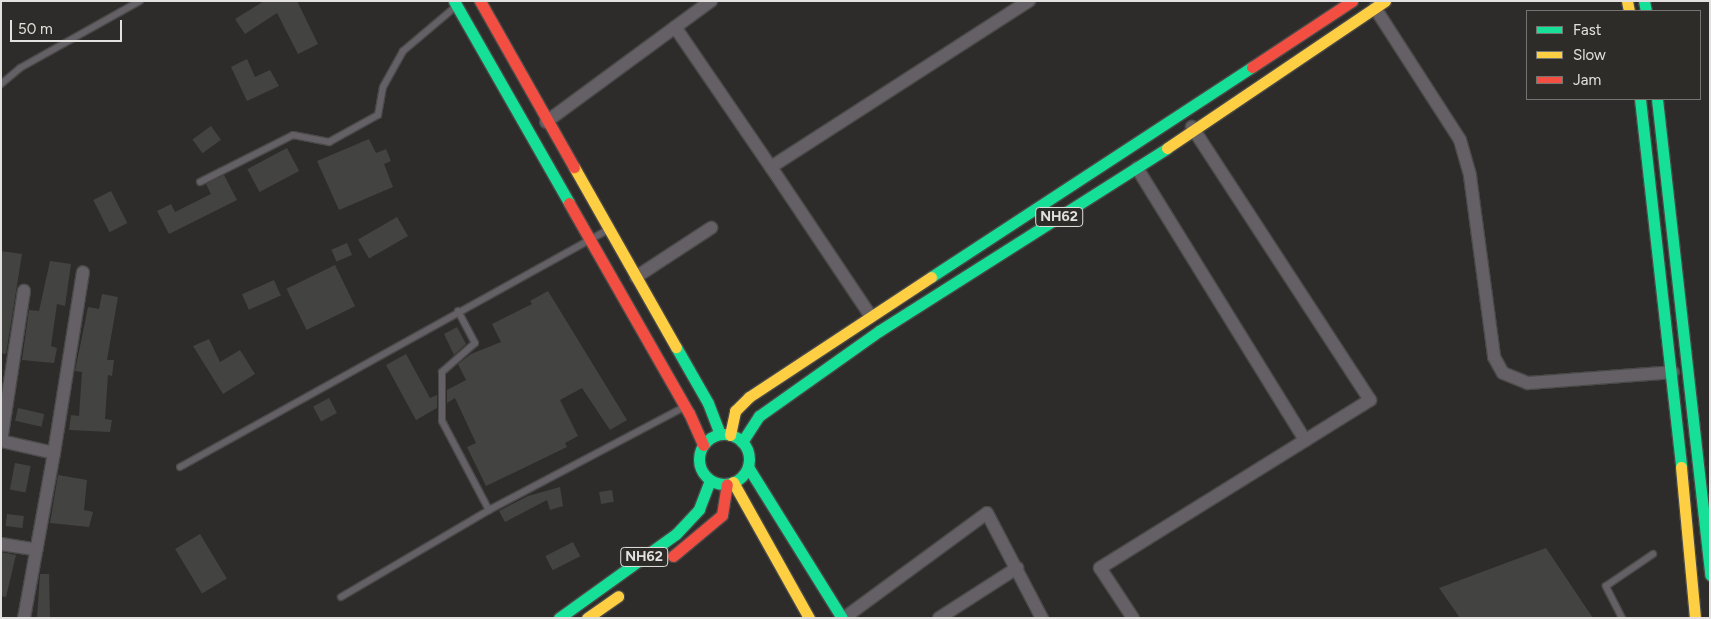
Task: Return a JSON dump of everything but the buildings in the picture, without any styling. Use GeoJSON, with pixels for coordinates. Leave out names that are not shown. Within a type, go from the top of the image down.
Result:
{"type":"FeatureCollection","features":[{"type":"Feature","properties":{"kind":"main road"},"geometry":{"type":"LineString","coordinates":[[480,1],[546,122],[725,435],[742,442],[747,449],[748,467],[843,618]]}},
{"type":"Feature","properties":{"kind":"main road","name":"NH62"},"geometry":{"type":"LineString","coordinates":[[725,435],[740,404],[870,315],[1184,114],[1352,1]]}},
{"type":"Feature","properties":{"kind":"main road"},"geometry":{"type":"LineString","coordinates":[[457,3],[685,406],[703,445],[699,464],[710,480],[730,483]]}},
{"type":"Feature","properties":{"kind":"main road","name":"NH62"},"geometry":{"type":"LineString","coordinates":[[742,442],[759,416],[878,331],[1138,168],[1194,128],[1380,5]]}},
{"type":"Feature","properties":{"kind":"main road"},"geometry":{"type":"LineString","coordinates":[[1640,100],[1673,372],[1695,618]]}},
{"type":"Feature","properties":{"kind":"main road"},"geometry":{"type":"LineString","coordinates":[[1657,100],[1710,575]]}},
{"type":"Feature","properties":{"kind":"main road"},"geometry":{"type":"LineString","coordinates":[[703,445],[725,435]]}},
{"type":"Feature","properties":{"kind":"main road"},"geometry":{"type":"LineString","coordinates":[[730,483],[748,467]]}},
{"type":"Feature","properties":{"kind":"main road","name":"NH62"},"geometry":{"type":"LineString","coordinates":[[558,618],[676,534],[699,509],[710,480]]}},
{"type":"Feature","properties":{"kind":"main road"},"geometry":{"type":"LineString","coordinates":[[730,483],[809,618]]}},
{"type":"Feature","properties":{"kind":"main road","name":"NH62"},"geometry":{"type":"LineString","coordinates":[[663,563],[722,515],[730,483]]}},
{"type":"Feature","properties":{"kind":"main road","name":"NH62"},"geometry":{"type":"LineString","coordinates":[[587,618],[625,590]]}},
{"type":"Feature","properties":{"kind":"street"},"geometry":{"type":"LineString","coordinates":[[546,122],[711,1]]}},
{"type":"Feature","properties":{"kind":"street"},"geometry":{"type":"LineString","coordinates":[[771,168],[1029,1]]}},
{"type":"Feature","properties":{"kind":"street"},"geometry":{"type":"LineString","coordinates":[[1380,5],[1460,140],[1470,176],[1494,357],[1503,373],[1528,383],[1673,372]]}},
{"type":"Feature","properties":{"kind":"street"},"geometry":{"type":"LineString","coordinates":[[675,27],[870,315]]}},
{"type":"Feature","properties":{"kind":"street"},"geometry":{"type":"LineString","coordinates":[[1132,618],[1100,568],[1370,400],[1184,114]]}},
{"type":"Feature","properties":{"kind":"street"},"geometry":{"type":"LineString","coordinates":[[1138,168],[1305,440]]}},
{"type":"Feature","properties":{"kind":"street"},"geometry":{"type":"LineString","coordinates":[[636,277],[711,228]]}},
{"type":"Feature","properties":{"kind":"street"},"geometry":{"type":"LineString","coordinates":[[24,618],[54,452],[83,272]]}},
{"type":"Feature","properties":{"kind":"street"},"geometry":{"type":"LineString","coordinates":[[24,291],[1,441],[54,452]]}},
{"type":"Feature","properties":{"kind":"street"},"geometry":{"type":"LineString","coordinates":[[843,618],[987,513],[1042,618]]}},
{"type":"Feature","properties":{"kind":"street"},"geometry":{"type":"LineString","coordinates":[[1,544],[37,550]]}},
{"type":"Feature","properties":{"kind":"street"},"geometry":{"type":"LineString","coordinates":[[939,618],[1017,568]]}},
{"type":"Feature","properties":{"kind":"lane"},"geometry":{"type":"LineString","coordinates":[[1,84],[20,68],[140,1]]}},
{"type":"Feature","properties":{"kind":"lane"},"geometry":{"type":"LineString","coordinates":[[200,182],[293,135],[329,142],[378,115],[383,87],[403,51],[457,3]]}},
{"type":"Feature","properties":{"kind":"lane"},"geometry":{"type":"LineString","coordinates":[[180,467],[608,229]]}},
{"type":"Feature","properties":{"kind":"lane"},"geometry":{"type":"LineString","coordinates":[[458,312],[476,343],[442,372],[442,421],[489,510]]}},
{"type":"Feature","properties":{"kind":"lane"},"geometry":{"type":"LineString","coordinates":[[341,597],[489,510],[685,406]]}},
{"type":"Feature","properties":{"kind":"lane"},"geometry":{"type":"LineString","coordinates":[[1622,618],[1606,586],[1654,554]]}},
{"type":"Feature","properties":{"kind":"traffic: fast"},"geometry":{"type":"LineString","coordinates":[[454,1],[569,203]]}},
{"type":"Feature","properties":{"kind":"traffic: fast"},"geometry":{"type":"LineString","coordinates":[[1644,1],[1646,10]]}},
{"type":"Feature","properties":{"kind":"traffic: fast"},"geometry":{"type":"LineString","coordinates":[[931,277],[1252,67]]}},
{"type":"Feature","properties":{"kind":"traffic: fast"},"geometry":{"type":"LineString","coordinates":[[1640,100],[1681,467]]}},
{"type":"Feature","properties":{"kind":"traffic: fast"},"geometry":{"type":"LineString","coordinates":[[1657,100],[1710,575]]}},
{"type":"Feature","properties":{"kind":"traffic: fast"},"geometry":{"type":"LineString","coordinates":[[742,442],[759,416],[879,331],[1167,148]]}},
{"type":"Feature","properties":{"kind":"traffic: fast"},"geometry":{"type":"LineString","coordinates":[[676,347],[708,403],[720,434]]}},
{"type":"Feature","properties":{"kind":"traffic: fast"},"geometry":{"type":"LineString","coordinates":[[724,434],[734,436],[742,441],[747,449],[749,459],[747,469],[742,477],[734,482],[724,484],[714,482],[706,477],[701,469],[699,459],[701,449],[706,441],[714,436],[724,434]]}},
{"type":"Feature","properties":{"kind":"traffic: fast"},"geometry":{"type":"LineString","coordinates":[[748,467],[842,618]]}},
{"type":"Feature","properties":{"kind":"traffic: fast"},"geometry":{"type":"LineString","coordinates":[[559,618],[676,534],[699,509],[710,480]]}},
{"type":"Feature","properties":{"kind":"traffic: slow"},"geometry":{"type":"LineString","coordinates":[[1167,148],[1385,1]]}},
{"type":"Feature","properties":{"kind":"traffic: slow"},"geometry":{"type":"LineString","coordinates":[[1627,1],[1629,10]]}},
{"type":"Feature","properties":{"kind":"traffic: slow"},"geometry":{"type":"LineString","coordinates":[[574,167],[676,347]]}},
{"type":"Feature","properties":{"kind":"traffic: slow"},"geometry":{"type":"LineString","coordinates":[[730,435],[735,411],[749,397],[931,277]]}},
{"type":"Feature","properties":{"kind":"traffic: slow"},"geometry":{"type":"LineString","coordinates":[[1681,467],[1695,618]]}},
{"type":"Feature","properties":{"kind":"traffic: slow"},"geometry":{"type":"LineString","coordinates":[[733,482],[809,618]]}},
{"type":"Feature","properties":{"kind":"traffic: slow"},"geometry":{"type":"LineString","coordinates":[[587,618],[618,596]]}},
{"type":"Feature","properties":{"kind":"traffic: jam"},"geometry":{"type":"LineString","coordinates":[[480,1],[574,167]]}},
{"type":"Feature","properties":{"kind":"traffic: jam"},"geometry":{"type":"LineString","coordinates":[[1252,67],[1352,1]]}},
{"type":"Feature","properties":{"kind":"traffic: jam"},"geometry":{"type":"LineString","coordinates":[[569,203],[689,413],[703,445]]}},
{"type":"Feature","properties":{"kind":"traffic: jam"},"geometry":{"type":"LineString","coordinates":[[673,556],[722,515],[727,484]]}}]}
